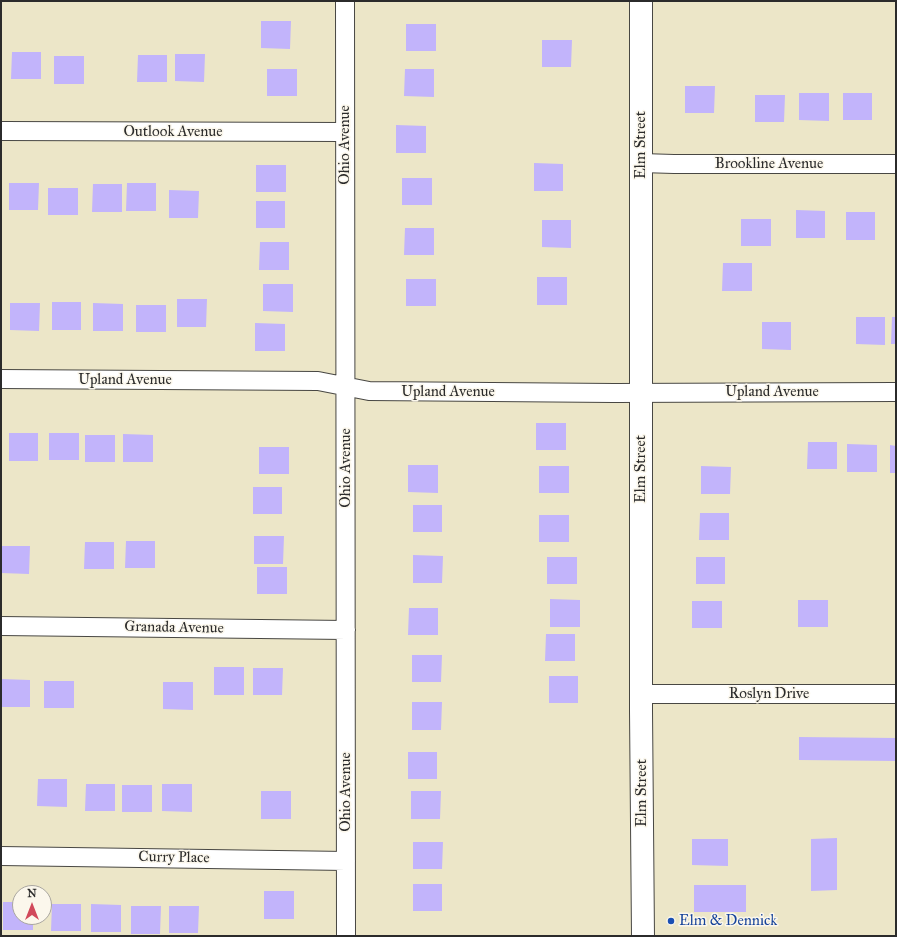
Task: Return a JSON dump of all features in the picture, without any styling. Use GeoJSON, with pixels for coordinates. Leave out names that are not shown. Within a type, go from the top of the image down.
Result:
{"type":"FeatureCollection","features":[{"type":"Feature","properties":{"kind":"street","name":"Ohio Avenue"},"geometry":{"type":"LineString","coordinates":[[345,1],[346,936]]}},
{"type":"Feature","properties":{"kind":"street","name":"Elm Street"},"geometry":{"type":"LineString","coordinates":[[641,1],[643,936]]}},
{"type":"Feature","properties":{"kind":"street","name":"Outlook Avenue"},"geometry":{"type":"LineString","coordinates":[[1,131],[345,132]]}},
{"type":"Feature","properties":{"kind":"street","name":"Brookline Avenue"},"geometry":{"type":"LineString","coordinates":[[641,163],[896,164]]}},
{"type":"Feature","properties":{"kind":"street","name":"Upland Avenue"},"geometry":{"type":"LineString","coordinates":[[1,379],[318,382],[369,392],[896,392]]}},
{"type":"Feature","properties":{"kind":"street","name":"Granada Avenue"},"geometry":{"type":"LineString","coordinates":[[1,626],[346,630]]}},
{"type":"Feature","properties":{"kind":"street","name":"Roslyn Drive"},"geometry":{"type":"LineString","coordinates":[[642,694],[896,694]]}},
{"type":"Feature","properties":{"kind":"street","name":"Curry Place"},"geometry":{"type":"LineString","coordinates":[[1,856],[346,861]]}},
{"type":"Feature","properties":{"kind":"building"},"geometry":{"type":"Polygon","coordinates":[[[261,21],[291,21],[290,49],[261,48],[261,21]]]}},
{"type":"Feature","properties":{"kind":"building"},"geometry":{"type":"Polygon","coordinates":[[[406,24],[436,24],[436,51],[406,51],[406,24]]]}},
{"type":"Feature","properties":{"kind":"building"},"geometry":{"type":"Polygon","coordinates":[[[542,40],[572,40],[571,67],[542,67],[542,40]]]}},
{"type":"Feature","properties":{"kind":"building"},"geometry":{"type":"Polygon","coordinates":[[[12,52],[41,52],[41,79],[11,79],[12,52]]]}},
{"type":"Feature","properties":{"kind":"building"},"geometry":{"type":"Polygon","coordinates":[[[175,54],[205,54],[204,82],[175,81],[175,54]]]}},
{"type":"Feature","properties":{"kind":"building"},"geometry":{"type":"Polygon","coordinates":[[[138,55],[167,55],[167,82],[137,82],[138,55]]]}},
{"type":"Feature","properties":{"kind":"building"},"geometry":{"type":"Polygon","coordinates":[[[54,56],[84,56],[84,84],[54,84],[54,56]]]}},
{"type":"Feature","properties":{"kind":"building"},"geometry":{"type":"Polygon","coordinates":[[[267,69],[297,69],[297,96],[267,96],[267,69]]]}},
{"type":"Feature","properties":{"kind":"building"},"geometry":{"type":"Polygon","coordinates":[[[405,69],[434,69],[434,97],[404,96],[405,69]]]}},
{"type":"Feature","properties":{"kind":"building"},"geometry":{"type":"Polygon","coordinates":[[[685,86],[715,86],[714,113],[685,113],[685,86]]]}},
{"type":"Feature","properties":{"kind":"building"},"geometry":{"type":"Polygon","coordinates":[[[799,93],[829,93],[829,121],[799,120],[799,93]]]}},
{"type":"Feature","properties":{"kind":"building"},"geometry":{"type":"Polygon","coordinates":[[[843,93],[872,93],[872,120],[843,120],[843,93]]]}},
{"type":"Feature","properties":{"kind":"building"},"geometry":{"type":"Polygon","coordinates":[[[755,95],[785,95],[784,122],[755,122],[755,95]]]}},
{"type":"Feature","properties":{"kind":"building"},"geometry":{"type":"Polygon","coordinates":[[[396,125],[426,126],[426,153],[396,153],[396,125]]]}},
{"type":"Feature","properties":{"kind":"building"},"geometry":{"type":"Polygon","coordinates":[[[534,163],[563,164],[563,191],[534,191],[534,163]]]}},
{"type":"Feature","properties":{"kind":"building"},"geometry":{"type":"Polygon","coordinates":[[[256,165],[286,165],[286,192],[256,192],[256,165]]]}},
{"type":"Feature","properties":{"kind":"building"},"geometry":{"type":"Polygon","coordinates":[[[402,178],[432,178],[432,205],[402,205],[402,178]]]}},
{"type":"Feature","properties":{"kind":"building"},"geometry":{"type":"Polygon","coordinates":[[[9,183],[39,183],[38,210],[9,210],[9,183]]]}},
{"type":"Feature","properties":{"kind":"building"},"geometry":{"type":"Polygon","coordinates":[[[127,183],[156,183],[156,211],[126,211],[127,183]]]}},
{"type":"Feature","properties":{"kind":"building"},"geometry":{"type":"Polygon","coordinates":[[[93,184],[122,184],[122,212],[92,212],[93,184]]]}},
{"type":"Feature","properties":{"kind":"building"},"geometry":{"type":"Polygon","coordinates":[[[48,188],[78,188],[78,215],[48,215],[48,188]]]}},
{"type":"Feature","properties":{"kind":"building"},"geometry":{"type":"Polygon","coordinates":[[[169,190],[199,191],[198,218],[169,218],[169,190]]]}},
{"type":"Feature","properties":{"kind":"building"},"geometry":{"type":"Polygon","coordinates":[[[256,201],[285,201],[285,228],[256,228],[256,201]]]}},
{"type":"Feature","properties":{"kind":"building"},"geometry":{"type":"Polygon","coordinates":[[[796,210],[825,211],[825,238],[796,238],[796,210]]]}},
{"type":"Feature","properties":{"kind":"building"},"geometry":{"type":"Polygon","coordinates":[[[846,212],[875,212],[875,240],[846,240],[846,212]]]}},
{"type":"Feature","properties":{"kind":"building"},"geometry":{"type":"Polygon","coordinates":[[[741,219],[771,219],[771,246],[741,246],[741,219]]]}},
{"type":"Feature","properties":{"kind":"building"},"geometry":{"type":"Polygon","coordinates":[[[542,220],[571,220],[571,248],[542,247],[542,220]]]}},
{"type":"Feature","properties":{"kind":"building"},"geometry":{"type":"Polygon","coordinates":[[[405,228],[434,228],[434,255],[404,255],[405,228]]]}},
{"type":"Feature","properties":{"kind":"building"},"geometry":{"type":"Polygon","coordinates":[[[260,242],[289,242],[289,270],[259,270],[260,242]]]}},
{"type":"Feature","properties":{"kind":"building"},"geometry":{"type":"Polygon","coordinates":[[[723,263],[752,263],[752,291],[722,291],[723,263]]]}},
{"type":"Feature","properties":{"kind":"building"},"geometry":{"type":"Polygon","coordinates":[[[537,277],[567,277],[567,305],[537,305],[537,277]]]}},
{"type":"Feature","properties":{"kind":"building"},"geometry":{"type":"Polygon","coordinates":[[[406,279],[436,279],[436,306],[406,306],[406,279]]]}},
{"type":"Feature","properties":{"kind":"building"},"geometry":{"type":"Polygon","coordinates":[[[263,284],[293,284],[293,312],[263,311],[263,284]]]}},
{"type":"Feature","properties":{"kind":"building"},"geometry":{"type":"Polygon","coordinates":[[[177,299],[207,299],[206,327],[177,327],[177,299]]]}},
{"type":"Feature","properties":{"kind":"building"},"geometry":{"type":"Polygon","coordinates":[[[52,302],[81,302],[81,330],[52,330],[52,302]]]}},
{"type":"Feature","properties":{"kind":"building"},"geometry":{"type":"Polygon","coordinates":[[[10,303],[40,303],[39,331],[10,330],[10,303]]]}},
{"type":"Feature","properties":{"kind":"building"},"geometry":{"type":"Polygon","coordinates":[[[93,303],[123,304],[123,331],[93,331],[93,303]]]}},
{"type":"Feature","properties":{"kind":"building"},"geometry":{"type":"Polygon","coordinates":[[[136,305],[166,305],[166,332],[136,332],[136,305]]]}},
{"type":"Feature","properties":{"kind":"building"},"geometry":{"type":"Polygon","coordinates":[[[856,317],[885,317],[885,345],[856,344],[856,317]]]}},
{"type":"Feature","properties":{"kind":"building"},"geometry":{"type":"Polygon","coordinates":[[[892,317],[896,317],[896,344],[891,344],[892,317]]]}},
{"type":"Feature","properties":{"kind":"building"},"geometry":{"type":"Polygon","coordinates":[[[762,322],[791,322],[791,350],[762,349],[762,322]]]}},
{"type":"Feature","properties":{"kind":"building"},"geometry":{"type":"Polygon","coordinates":[[[255,323],[285,324],[285,351],[255,351],[255,323]]]}},
{"type":"Feature","properties":{"kind":"building"},"geometry":{"type":"Polygon","coordinates":[[[536,423],[566,423],[566,450],[536,450],[536,423]]]}},
{"type":"Feature","properties":{"kind":"building"},"geometry":{"type":"Polygon","coordinates":[[[9,433],[38,433],[38,461],[9,461],[9,433]]]}},
{"type":"Feature","properties":{"kind":"building"},"geometry":{"type":"Polygon","coordinates":[[[49,433],[79,433],[79,460],[49,460],[49,433]]]}},
{"type":"Feature","properties":{"kind":"building"},"geometry":{"type":"Polygon","coordinates":[[[123,434],[153,435],[153,462],[123,462],[123,434]]]}},
{"type":"Feature","properties":{"kind":"building"},"geometry":{"type":"Polygon","coordinates":[[[85,435],[115,435],[115,462],[85,462],[85,435]]]}},
{"type":"Feature","properties":{"kind":"building"},"geometry":{"type":"Polygon","coordinates":[[[808,442],[837,442],[837,469],[807,469],[808,442]]]}},
{"type":"Feature","properties":{"kind":"building"},"geometry":{"type":"Polygon","coordinates":[[[847,444],[877,445],[877,472],[847,472],[847,444]]]}},
{"type":"Feature","properties":{"kind":"building"},"geometry":{"type":"Polygon","coordinates":[[[890,445],[896,446],[896,473],[890,473],[890,445]]]}},
{"type":"Feature","properties":{"kind":"building"},"geometry":{"type":"Polygon","coordinates":[[[259,447],[289,447],[289,474],[259,474],[259,447]]]}},
{"type":"Feature","properties":{"kind":"building"},"geometry":{"type":"Polygon","coordinates":[[[408,465],[438,465],[438,493],[408,492],[408,465]]]}},
{"type":"Feature","properties":{"kind":"building"},"geometry":{"type":"Polygon","coordinates":[[[539,466],[569,466],[569,493],[539,493],[539,466]]]}},
{"type":"Feature","properties":{"kind":"building"},"geometry":{"type":"Polygon","coordinates":[[[701,466],[731,467],[730,494],[701,494],[701,466]]]}},
{"type":"Feature","properties":{"kind":"building"},"geometry":{"type":"Polygon","coordinates":[[[253,487],[282,487],[282,514],[253,514],[253,487]]]}},
{"type":"Feature","properties":{"kind":"building"},"geometry":{"type":"Polygon","coordinates":[[[413,505],[442,505],[442,532],[413,532],[413,505]]]}},
{"type":"Feature","properties":{"kind":"building"},"geometry":{"type":"Polygon","coordinates":[[[700,513],[729,513],[729,540],[699,540],[700,513]]]}},
{"type":"Feature","properties":{"kind":"building"},"geometry":{"type":"Polygon","coordinates":[[[539,515],[569,515],[569,542],[539,542],[539,515]]]}},
{"type":"Feature","properties":{"kind":"building"},"geometry":{"type":"Polygon","coordinates":[[[254,536],[284,536],[283,564],[254,564],[254,536]]]}},
{"type":"Feature","properties":{"kind":"building"},"geometry":{"type":"Polygon","coordinates":[[[126,541],[155,541],[155,568],[125,568],[126,541]]]}},
{"type":"Feature","properties":{"kind":"building"},"geometry":{"type":"Polygon","coordinates":[[[85,542],[114,542],[114,569],[84,569],[85,542]]]}},
{"type":"Feature","properties":{"kind":"building"},"geometry":{"type":"Polygon","coordinates":[[[1,546],[30,546],[29,574],[1,573],[1,546]]]}},
{"type":"Feature","properties":{"kind":"building"},"geometry":{"type":"Polygon","coordinates":[[[413,555],[443,556],[442,583],[413,583],[413,555]]]}},
{"type":"Feature","properties":{"kind":"building"},"geometry":{"type":"Polygon","coordinates":[[[547,557],[577,557],[577,584],[547,584],[547,557]]]}},
{"type":"Feature","properties":{"kind":"building"},"geometry":{"type":"Polygon","coordinates":[[[696,557],[725,557],[725,584],[696,584],[696,557]]]}},
{"type":"Feature","properties":{"kind":"building"},"geometry":{"type":"Polygon","coordinates":[[[257,567],[287,567],[287,594],[257,594],[257,567]]]}},
{"type":"Feature","properties":{"kind":"building"},"geometry":{"type":"Polygon","coordinates":[[[550,599],[580,600],[580,627],[550,627],[550,599]]]}},
{"type":"Feature","properties":{"kind":"building"},"geometry":{"type":"Polygon","coordinates":[[[798,600],[828,600],[828,627],[798,627],[798,600]]]}},
{"type":"Feature","properties":{"kind":"building"},"geometry":{"type":"Polygon","coordinates":[[[692,601],[722,601],[722,628],[692,628],[692,601]]]}},
{"type":"Feature","properties":{"kind":"building"},"geometry":{"type":"Polygon","coordinates":[[[409,608],[438,608],[438,635],[408,635],[409,608]]]}},
{"type":"Feature","properties":{"kind":"building"},"geometry":{"type":"Polygon","coordinates":[[[546,634],[575,634],[575,661],[545,661],[546,634]]]}},
{"type":"Feature","properties":{"kind":"building"},"geometry":{"type":"Polygon","coordinates":[[[412,655],[442,655],[441,682],[412,682],[412,655]]]}},
{"type":"Feature","properties":{"kind":"building"},"geometry":{"type":"Polygon","coordinates":[[[214,667],[244,667],[244,695],[214,695],[214,667]]]}},
{"type":"Feature","properties":{"kind":"building"},"geometry":{"type":"Polygon","coordinates":[[[253,668],[283,668],[282,695],[253,695],[253,668]]]}},
{"type":"Feature","properties":{"kind":"building"},"geometry":{"type":"Polygon","coordinates":[[[549,676],[578,676],[578,703],[549,703],[549,676]]]}},
{"type":"Feature","properties":{"kind":"building"},"geometry":{"type":"Polygon","coordinates":[[[1,679],[30,680],[30,707],[1,707],[1,679]]]}},
{"type":"Feature","properties":{"kind":"building"},"geometry":{"type":"Polygon","coordinates":[[[44,681],[74,681],[74,708],[44,708],[44,681]]]}},
{"type":"Feature","properties":{"kind":"building"},"geometry":{"type":"Polygon","coordinates":[[[163,682],[193,682],[193,710],[163,709],[163,682]]]}},
{"type":"Feature","properties":{"kind":"building"},"geometry":{"type":"Polygon","coordinates":[[[412,702],[442,702],[441,730],[412,730],[412,702]]]}},
{"type":"Feature","properties":{"kind":"building"},"geometry":{"type":"Polygon","coordinates":[[[799,737],[896,738],[896,761],[799,760],[799,737]]]}},
{"type":"Feature","properties":{"kind":"building"},"geometry":{"type":"Polygon","coordinates":[[[408,752],[437,752],[437,779],[408,779],[408,752]]]}},
{"type":"Feature","properties":{"kind":"building"},"geometry":{"type":"Polygon","coordinates":[[[38,779],[67,779],[67,807],[37,806],[38,779]]]}},
{"type":"Feature","properties":{"kind":"building"},"geometry":{"type":"Polygon","coordinates":[[[86,784],[115,784],[115,811],[85,811],[86,784]]]}},
{"type":"Feature","properties":{"kind":"building"},"geometry":{"type":"Polygon","coordinates":[[[162,784],[192,784],[192,812],[162,811],[162,784]]]}},
{"type":"Feature","properties":{"kind":"building"},"geometry":{"type":"Polygon","coordinates":[[[122,785],[152,785],[152,812],[122,812],[122,785]]]}},
{"type":"Feature","properties":{"kind":"building"},"geometry":{"type":"Polygon","coordinates":[[[261,791],[291,791],[291,819],[261,819],[261,791]]]}},
{"type":"Feature","properties":{"kind":"building"},"geometry":{"type":"Polygon","coordinates":[[[411,791],[441,791],[440,819],[411,819],[411,791]]]}},
{"type":"Feature","properties":{"kind":"building"},"geometry":{"type":"Polygon","coordinates":[[[837,838],[837,890],[811,891],[811,839],[837,838]]]}},
{"type":"Feature","properties":{"kind":"building"},"geometry":{"type":"Polygon","coordinates":[[[692,839],[728,839],[728,866],[692,865],[692,839]]]}},
{"type":"Feature","properties":{"kind":"building"},"geometry":{"type":"Polygon","coordinates":[[[413,842],[443,842],[442,869],[413,869],[413,842]]]}},
{"type":"Feature","properties":{"kind":"building"},"geometry":{"type":"Polygon","coordinates":[[[413,884],[442,884],[442,911],[413,911],[413,884]]]}},
{"type":"Feature","properties":{"kind":"building"},"geometry":{"type":"Polygon","coordinates":[[[694,885],[746,885],[746,912],[694,912],[694,885]]]}},
{"type":"Feature","properties":{"kind":"building"},"geometry":{"type":"Polygon","coordinates":[[[264,891],[294,891],[294,919],[264,919],[264,891]]]}},
{"type":"Feature","properties":{"kind":"building"},"geometry":{"type":"Polygon","coordinates":[[[3,902],[12,902],[12,925],[33,925],[33,930],[3,930],[3,902]]]}},
{"type":"Feature","properties":{"kind":"building"},"geometry":{"type":"Polygon","coordinates":[[[52,904],[81,904],[81,931],[51,931],[52,904]]]}},
{"type":"Feature","properties":{"kind":"building"},"geometry":{"type":"Polygon","coordinates":[[[91,904],[121,905],[121,932],[91,932],[91,904]]]}},
{"type":"Feature","properties":{"kind":"building"},"geometry":{"type":"Polygon","coordinates":[[[131,906],[161,906],[160,934],[131,934],[131,906]]]}},
{"type":"Feature","properties":{"kind":"building"},"geometry":{"type":"Polygon","coordinates":[[[169,906],[199,906],[198,933],[169,933],[169,906]]]}},
{"type":"Feature","properties":{"kind":"place","name":"Elm & Dennick"},"geometry":{"type":"Point","coordinates":[671,921]}}]}
